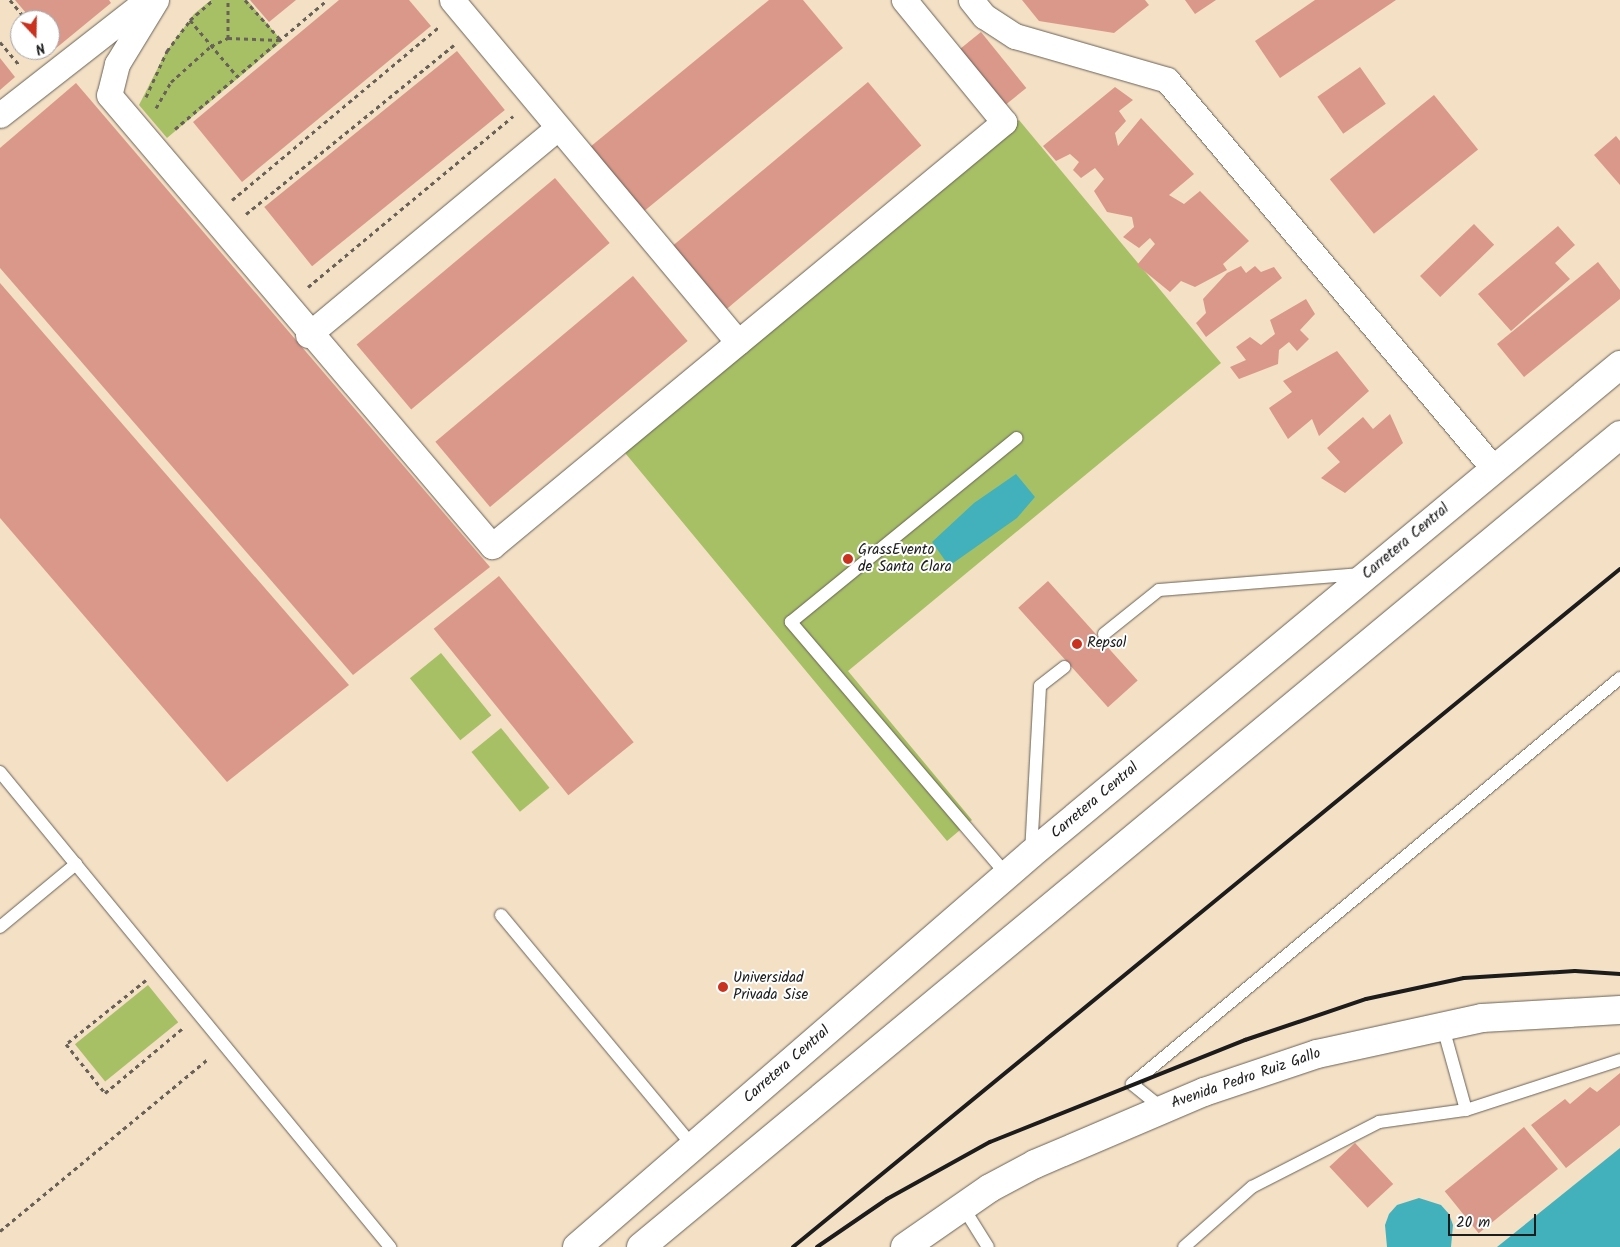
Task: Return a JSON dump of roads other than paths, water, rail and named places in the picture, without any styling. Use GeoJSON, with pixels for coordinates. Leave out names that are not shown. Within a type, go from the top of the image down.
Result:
{"type":"FeatureCollection","features":[{"type":"Feature","properties":{"kind":"main road","name":"Carretera Central"},"geometry":{"type":"LineString","coordinates":[[577,1247],[1031,854],[1620,365]]}},
{"type":"Feature","properties":{"kind":"main road"},"geometry":{"type":"LineString","coordinates":[[641,1247],[1620,435]]}},
{"type":"Feature","properties":{"kind":"main road","name":"Avenida Pedro Ruiz Gallo"},"geometry":{"type":"LineString","coordinates":[[905,1247],[963,1207],[1035,1164],[1163,1109],[1317,1054],[1442,1024],[1532,1013],[1620,1010]]}},
{"type":"Feature","properties":{"kind":"street"},"geometry":{"type":"LineString","coordinates":[[0,115],[147,0]]}},
{"type":"Feature","properties":{"kind":"street"},"geometry":{"type":"LineString","coordinates":[[156,0],[117,64],[109,95],[308,335],[492,546],[1004,122],[904,0]]}},
{"type":"Feature","properties":{"kind":"street"},"geometry":{"type":"LineString","coordinates":[[452,0],[556,129],[738,342]]}},
{"type":"Feature","properties":{"kind":"street"},"geometry":{"type":"LineString","coordinates":[[971,0],[984,16],[1015,36],[1167,80],[1494,469]]}},
{"type":"Feature","properties":{"kind":"street"},"geometry":{"type":"LineString","coordinates":[[308,335],[556,129]]}},
{"type":"Feature","properties":{"kind":"lane"},"geometry":{"type":"LineString","coordinates":[[1007,875],[792,622],[1017,438]]}},
{"type":"Feature","properties":{"kind":"lane"},"geometry":{"type":"LineString","coordinates":[[1104,634],[1159,590],[1368,574]]}},
{"type":"Feature","properties":{"kind":"lane"},"geometry":{"type":"LineString","coordinates":[[1031,854],[1040,686],[1064,667]]}},
{"type":"Feature","properties":{"kind":"lane"},"geometry":{"type":"LineString","coordinates":[[1163,1109],[1132,1084],[1620,678]]}},
{"type":"Feature","properties":{"kind":"lane"},"geometry":{"type":"LineString","coordinates":[[0,772],[390,1247]]}},
{"type":"Feature","properties":{"kind":"lane"},"geometry":{"type":"LineString","coordinates":[[0,927],[76,864]]}},
{"type":"Feature","properties":{"kind":"lane"},"geometry":{"type":"LineString","coordinates":[[501,915],[693,1146]]}},
{"type":"Feature","properties":{"kind":"lane"},"geometry":{"type":"LineString","coordinates":[[1442,1024],[1466,1110]]}},
{"type":"Feature","properties":{"kind":"lane"},"geometry":{"type":"LineString","coordinates":[[1184,1247],[1252,1187],[1379,1122],[1466,1110],[1620,1060]]}},
{"type":"Feature","properties":{"kind":"lane"},"geometry":{"type":"LineString","coordinates":[[963,1207],[988,1247]]}},
{"type":"Feature","properties":{"kind":"water"},"geometry":{"type":"Polygon","coordinates":[[[1016,474],[1035,497],[1017,518],[949,566],[932,542],[974,503],[1016,474]]]}},
{"type":"Feature","properties":{"kind":"water"},"geometry":{"type":"Polygon","coordinates":[[[1620,1148],[1620,1247],[1497,1247],[1620,1148]]]}},
{"type":"Feature","properties":{"kind":"water"},"geometry":{"type":"Polygon","coordinates":[[[1419,1198],[1441,1205],[1449,1214],[1453,1225],[1451,1247],[1387,1247],[1385,1225],[1389,1214],[1397,1205],[1419,1198]]]}},
{"type":"Feature","properties":{"kind":"railway"},"geometry":{"type":"LineString","coordinates":[[793,1247],[1620,569]]}},
{"type":"Feature","properties":{"kind":"railway"},"geometry":{"type":"LineString","coordinates":[[817,1247],[887,1199],[990,1142],[1245,1040],[1366,999],[1464,978],[1575,971],[1620,974]]}},
{"type":"Feature","properties":{"kind":"place","name":"GrassEvento de Santa Clara"},"geometry":{"type":"Point","coordinates":[848,559]}},
{"type":"Feature","properties":{"kind":"place","name":"Repsol"},"geometry":{"type":"Point","coordinates":[1077,644]}},
{"type":"Feature","properties":{"kind":"place","name":"Universidad Privada Sise"},"geometry":{"type":"Point","coordinates":[723,987]}}]}
